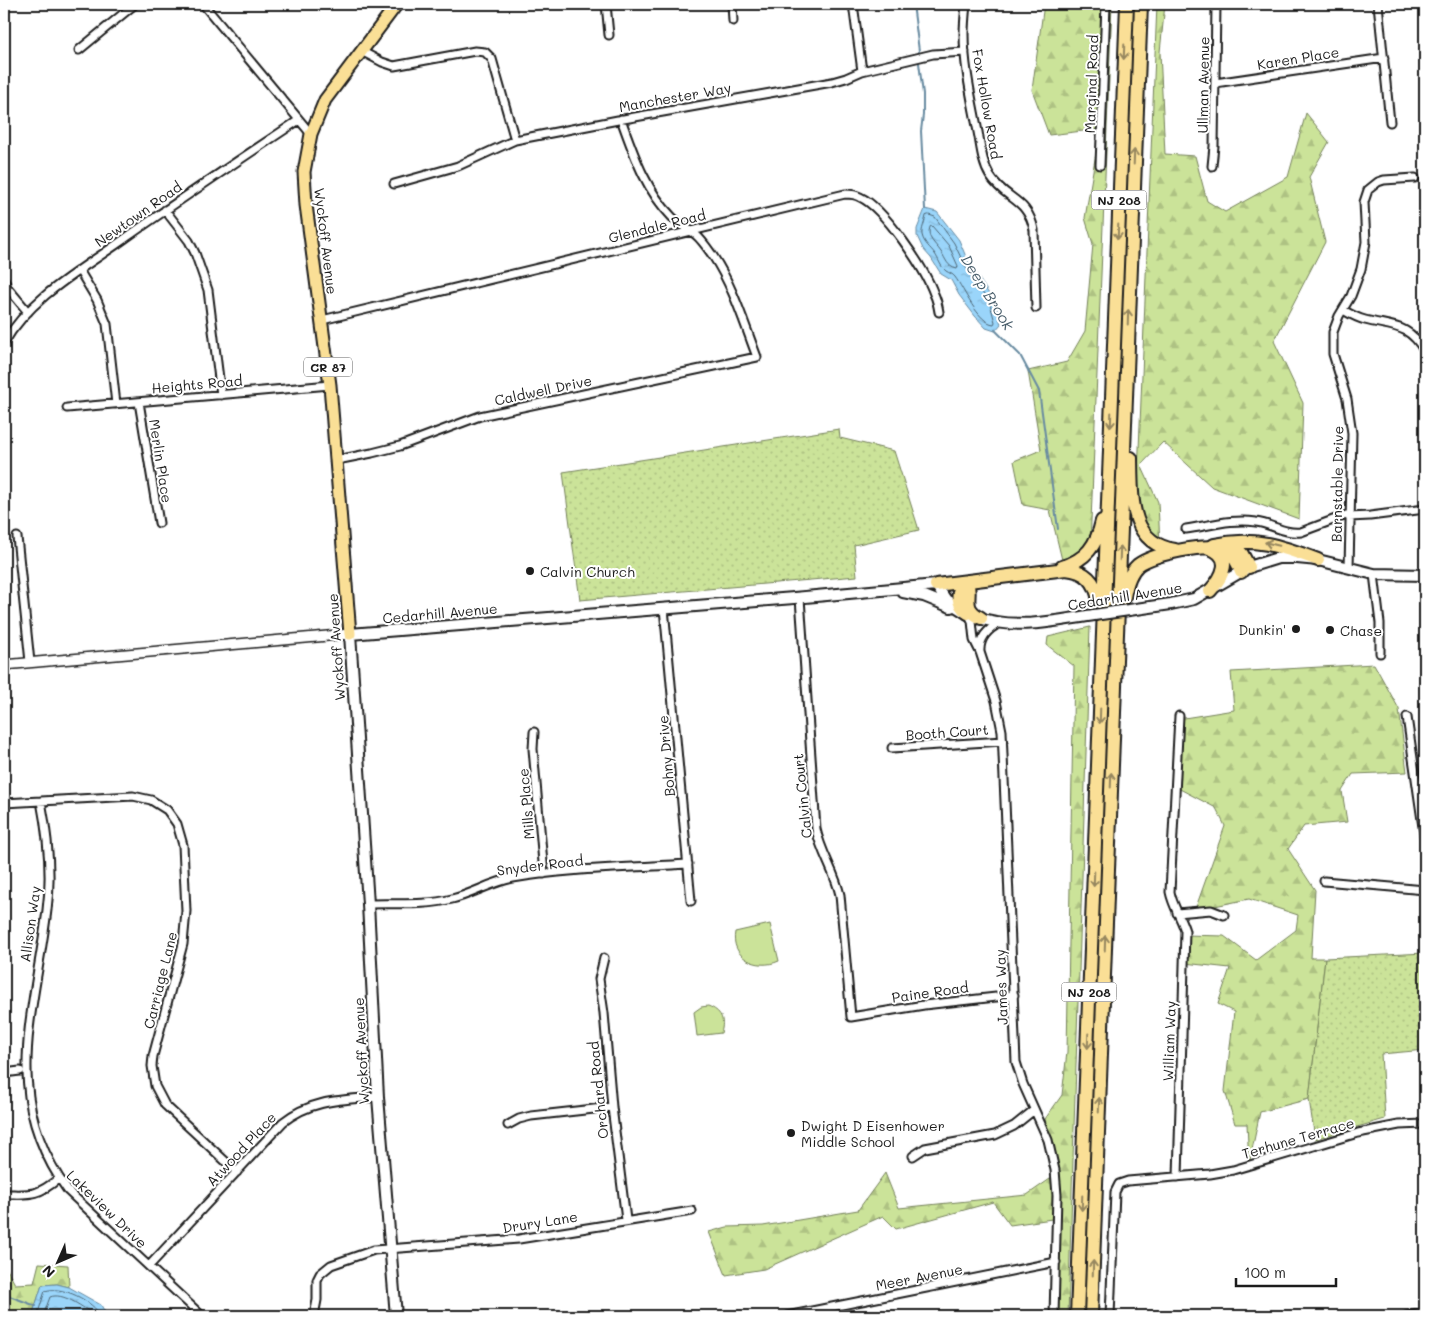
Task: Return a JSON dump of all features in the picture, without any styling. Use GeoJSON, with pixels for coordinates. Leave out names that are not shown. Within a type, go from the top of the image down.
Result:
{"type":"FeatureCollection","features":[{"type":"Feature","properties":{"kind":"highway","name":"NJ 208"},"geometry":{"type":"LineString","coordinates":[[1077,1316],[1127,4]]}},
{"type":"Feature","properties":{"kind":"highway","name":"NJ 208"},"geometry":{"type":"LineString","coordinates":[[1091,1316],[1141,4]]}},
{"type":"Feature","properties":{"kind":"highway"},"geometry":{"type":"LineString","coordinates":[[1127,365],[1132,486],[1136,519],[1144,533],[1154,544],[1162,548],[1183,550]]}},
{"type":"Feature","properties":{"kind":"highway"},"geometry":{"type":"LineString","coordinates":[[1058,569],[1081,559],[1097,540],[1102,522],[1110,444]]}},
{"type":"Feature","properties":{"kind":"highway"},"geometry":{"type":"LineString","coordinates":[[1113,724],[1124,601],[1129,577],[1138,566],[1144,562],[1183,550],[1221,543],[1247,541],[1266,542],[1318,560]]}},
{"type":"Feature","properties":{"kind":"highway"},"geometry":{"type":"LineString","coordinates":[[1221,543],[1228,544],[1238,550],[1245,570]]}},
{"type":"Feature","properties":{"kind":"highway"},"geometry":{"type":"LineString","coordinates":[[1204,547],[1216,547],[1229,552],[1245,570]]}},
{"type":"Feature","properties":{"kind":"highway"},"geometry":{"type":"LineString","coordinates":[[1204,547],[1218,553],[1224,563],[1223,574],[1210,591]]}},
{"type":"Feature","properties":{"kind":"highway"},"geometry":{"type":"LineString","coordinates":[[936,585],[1058,569],[1080,572],[1087,576],[1096,586],[1099,601],[1102,668]]}},
{"type":"Feature","properties":{"kind":"highway"},"geometry":{"type":"LineString","coordinates":[[967,581],[960,587],[958,599],[961,607],[968,613]]}},
{"type":"Feature","properties":{"kind":"highway"},"geometry":{"type":"LineString","coordinates":[[967,581],[970,609],[981,618]]}},
{"type":"Feature","properties":{"kind":"main road","name":"Wyckoff Avenue"},"geometry":{"type":"LineString","coordinates":[[396,1316],[378,1097],[368,904],[337,460],[330,385],[304,190],[305,162],[310,134],[325,100],[398,4]]}},
{"type":"Feature","properties":{"kind":"main road","name":"Cedarhill Avenue"},"geometry":{"type":"LineString","coordinates":[[880,590],[913,593],[1000,623],[1034,624],[1182,602],[1210,591],[1245,570],[1278,558],[1318,560],[1374,574],[1425,575]]}},
{"type":"Feature","properties":{"kind":"main road","name":"Cedarhill Avenue"},"geometry":{"type":"LineString","coordinates":[[350,634],[800,598],[936,585],[946,600],[968,613]]}},
{"type":"Feature","properties":{"kind":"street"},"geometry":{"type":"LineString","coordinates":[[79,50],[134,4]]}},
{"type":"Feature","properties":{"kind":"street"},"geometry":{"type":"LineString","coordinates":[[203,4],[310,134]]}},
{"type":"Feature","properties":{"kind":"street"},"geometry":{"type":"LineString","coordinates":[[606,4],[609,35]]}},
{"type":"Feature","properties":{"kind":"street"},"geometry":{"type":"LineString","coordinates":[[732,4],[733,21]]}},
{"type":"Feature","properties":{"kind":"street"},"geometry":{"type":"LineString","coordinates":[[853,4],[862,71]]}},
{"type":"Feature","properties":{"kind":"street","name":"Fox Hollow Road"},"geometry":{"type":"LineString","coordinates":[[966,4],[964,34],[967,72],[984,164],[993,181],[1004,192],[1025,207],[1033,220],[1036,308]]}},
{"type":"Feature","properties":{"kind":"street","name":"Marginal Road"},"geometry":{"type":"LineString","coordinates":[[1100,165],[1106,4]]}},
{"type":"Feature","properties":{"kind":"street","name":"Ullman Avenue"},"geometry":{"type":"LineString","coordinates":[[1212,166],[1216,4]]}},
{"type":"Feature","properties":{"kind":"street"},"geometry":{"type":"LineString","coordinates":[[1378,4],[1390,122]]}},
{"type":"Feature","properties":{"kind":"street"},"geometry":{"type":"LineString","coordinates":[[363,52],[394,66],[475,51],[485,52],[492,59],[515,140]]}},
{"type":"Feature","properties":{"kind":"street","name":"Manchester Way"},"geometry":{"type":"LineString","coordinates":[[394,184],[458,166],[515,140],[832,82],[862,71],[933,54],[965,52]]}},
{"type":"Feature","properties":{"kind":"street","name":"Karen Place"},"geometry":{"type":"LineString","coordinates":[[1215,83],[1384,58]]}},
{"type":"Feature","properties":{"kind":"street"},"geometry":{"type":"LineString","coordinates":[[622,119],[639,168],[650,190],[670,215],[680,225],[690,231]]}},
{"type":"Feature","properties":{"kind":"street","name":"Newtown Road"},"geometry":{"type":"LineString","coordinates":[[4,343],[28,312],[49,292],[165,210],[299,120]]}},
{"type":"Feature","properties":{"kind":"street","name":"Barnstable Drive"},"geometry":{"type":"LineString","coordinates":[[1349,568],[1352,433],[1347,399],[1335,363],[1332,343],[1335,324],[1357,282],[1364,255],[1366,228],[1364,202],[1368,190],[1384,180],[1415,178]]}},
{"type":"Feature","properties":{"kind":"street","name":"Glendale Road"},"geometry":{"type":"LineString","coordinates":[[322,320],[845,194],[859,196],[876,208],[901,238],[931,286],[936,297],[938,312]]}},
{"type":"Feature","properties":{"kind":"street"},"geometry":{"type":"LineString","coordinates":[[165,210],[196,253],[208,290],[221,394]]}},
{"type":"Feature","properties":{"kind":"street","name":"Caldwell Drive"},"geometry":{"type":"LineString","coordinates":[[337,460],[400,446],[480,416],[757,357],[726,280],[712,255],[698,236],[690,231]]}},
{"type":"Feature","properties":{"kind":"street"},"geometry":{"type":"LineString","coordinates":[[79,270],[97,300],[106,324],[116,404]]}},
{"type":"Feature","properties":{"kind":"street"},"geometry":{"type":"LineString","coordinates":[[4,278],[7,287],[28,312]]}},
{"type":"Feature","properties":{"kind":"street"},"geometry":{"type":"LineString","coordinates":[[1343,310],[1358,318],[1400,327],[1415,338],[1425,352]]}},
{"type":"Feature","properties":{"kind":"street","name":"Heights Road"},"geometry":{"type":"LineString","coordinates":[[67,408],[330,385]]}},
{"type":"Feature","properties":{"kind":"street","name":"Merlin Place"},"geometry":{"type":"LineString","coordinates":[[139,402],[159,524]]}},
{"type":"Feature","properties":{"kind":"street"},"geometry":{"type":"LineString","coordinates":[[1186,529],[1246,521],[1269,525],[1294,533],[1349,515],[1370,516],[1425,509]]}},
{"type":"Feature","properties":{"kind":"street"},"geometry":{"type":"LineString","coordinates":[[17,538],[30,662]]}},
{"type":"Feature","properties":{"kind":"street"},"geometry":{"type":"LineString","coordinates":[[1374,574],[1380,623],[1380,653]]}},
{"type":"Feature","properties":{"kind":"street","name":"Calvin Court"},"geometry":{"type":"LineString","coordinates":[[800,598],[816,829],[822,851],[832,870],[840,895],[851,1017]]}},
{"type":"Feature","properties":{"kind":"street","name":"Bohny Drive"},"geometry":{"type":"LineString","coordinates":[[664,608],[691,901]]}},
{"type":"Feature","properties":{"kind":"street","name":"James Way"},"geometry":{"type":"LineString","coordinates":[[968,613],[972,621],[974,640],[980,652],[998,711],[1003,741],[1016,1062],[1023,1084],[1048,1140],[1055,1170],[1057,1195],[1054,1316]]}},
{"type":"Feature","properties":{"kind":"street"},"geometry":{"type":"LineString","coordinates":[[980,652],[983,637],[989,630],[1000,623]]}},
{"type":"Feature","properties":{"kind":"street","name":"Cedarhill Avenue"},"geometry":{"type":"LineString","coordinates":[[4,665],[350,634]]}},
{"type":"Feature","properties":{"kind":"street","name":"William Way"},"geometry":{"type":"LineString","coordinates":[[1178,716],[1170,892],[1184,931],[1178,1177]]}},
{"type":"Feature","properties":{"kind":"street"},"geometry":{"type":"LineString","coordinates":[[1408,717],[1425,841]]}},
{"type":"Feature","properties":{"kind":"street","name":"Mills Place"},"geometry":{"type":"LineString","coordinates":[[534,732],[533,749],[544,874]]}},
{"type":"Feature","properties":{"kind":"street","name":"Booth Court"},"geometry":{"type":"LineString","coordinates":[[892,748],[1003,741]]}},
{"type":"Feature","properties":{"kind":"street","name":"Carriage Lane"},"geometry":{"type":"LineString","coordinates":[[4,803],[142,797],[167,810],[177,824],[183,845],[186,926],[180,961],[153,1056],[153,1075],[157,1091],[165,1104],[237,1172]]}},
{"type":"Feature","properties":{"kind":"street","name":"Allison Way"},"geometry":{"type":"LineString","coordinates":[[20,1071],[24,1034],[48,909],[49,854],[41,801]]}},
{"type":"Feature","properties":{"kind":"street","name":"Snyder Road"},"geometry":{"type":"LineString","coordinates":[[368,904],[435,902],[465,896],[496,882],[544,874],[688,864]]}},
{"type":"Feature","properties":{"kind":"street"},"geometry":{"type":"LineString","coordinates":[[1324,882],[1425,890]]}},
{"type":"Feature","properties":{"kind":"street"},"geometry":{"type":"LineString","coordinates":[[1177,913],[1211,910],[1224,915]]}},
{"type":"Feature","properties":{"kind":"street","name":"Orchard Road"},"geometry":{"type":"LineString","coordinates":[[604,958],[599,979],[626,1220]]}},
{"type":"Feature","properties":{"kind":"street","name":"Paine Road"},"geometry":{"type":"LineString","coordinates":[[851,1017],[924,1004],[1014,995]]}},
{"type":"Feature","properties":{"kind":"street"},"geometry":{"type":"LineString","coordinates":[[4,1073],[20,1071],[20,1087]]}},
{"type":"Feature","properties":{"kind":"street","name":"Atwood Place"},"geometry":{"type":"LineString","coordinates":[[149,1266],[283,1122],[302,1109],[323,1102],[378,1097]]}},
{"type":"Feature","properties":{"kind":"street"},"geometry":{"type":"LineString","coordinates":[[508,1125],[530,1116],[612,1107]]}},
{"type":"Feature","properties":{"kind":"street","name":"Lakeview Drive"},"geometry":{"type":"LineString","coordinates":[[23,1108],[37,1145],[58,1179],[202,1316]]}},
{"type":"Feature","properties":{"kind":"street"},"geometry":{"type":"LineString","coordinates":[[913,1156],[926,1148],[995,1135],[1014,1126],[1034,1110]]}},
{"type":"Feature","properties":{"kind":"street","name":"Terhune Terrace"},"geometry":{"type":"LineString","coordinates":[[1178,1177],[1210,1174],[1256,1164],[1378,1128],[1425,1124]]}},
{"type":"Feature","properties":{"kind":"street"},"geometry":{"type":"LineString","coordinates":[[1110,1316],[1114,1192],[1124,1182],[1178,1177]]}},
{"type":"Feature","properties":{"kind":"street"},"geometry":{"type":"LineString","coordinates":[[4,1194],[34,1194],[58,1179]]}},
{"type":"Feature","properties":{"kind":"street","name":"Drury Lane"},"geometry":{"type":"LineString","coordinates":[[314,1316],[317,1300],[317,1280],[325,1269],[331,1265],[374,1250],[390,1247],[519,1239],[626,1220],[692,1211]]}},
{"type":"Feature","properties":{"kind":"street","name":"Meer Avenue"},"geometry":{"type":"LineString","coordinates":[[787,1316],[1056,1262]]}},
{"type":"Feature","properties":{"kind":"street"},"geometry":{"type":"LineString","coordinates":[[1406,1316],[1425,1313]]}},
{"type":"Feature","properties":{"kind":"green space"},"geometry":{"type":"Polygon","coordinates":[[[1044,4],[1112,4],[1090,546],[1062,560],[1050,510],[1023,505],[1014,461],[1041,450],[1028,371],[1067,362],[1085,331],[1093,244],[1085,218],[1100,129],[1049,135],[1032,90],[1044,4]]]}},
{"type":"Feature","properties":{"kind":"green space"},"geometry":{"type":"Polygon","coordinates":[[[1157,4],[1165,4],[1160,52],[1165,154],[1195,156],[1207,201],[1225,212],[1288,177],[1306,113],[1329,142],[1309,177],[1325,242],[1274,341],[1303,403],[1299,519],[1212,487],[1163,442],[1141,465],[1158,502],[1160,546],[1136,524],[1157,4]]]}},
{"type":"Feature","properties":{"kind":"green space"},"geometry":{"type":"Polygon","coordinates":[[[839,429],[840,438],[894,451],[919,530],[854,545],[857,576],[580,600],[563,472],[839,429]]]}},
{"type":"Feature","properties":{"kind":"green space"},"geometry":{"type":"Polygon","coordinates":[[[1090,627],[1068,1316],[1056,1316],[1059,1218],[1010,1225],[993,1202],[896,1229],[883,1216],[764,1269],[726,1275],[709,1232],[727,1227],[763,1226],[858,1210],[885,1173],[899,1208],[1027,1195],[1060,1172],[1045,1119],[1062,1095],[1067,1052],[1074,666],[1047,645],[1048,637],[1090,627]]]}},
{"type":"Feature","properties":{"kind":"green space"},"geometry":{"type":"Polygon","coordinates":[[[1374,664],[1399,709],[1407,772],[1353,774],[1342,791],[1347,822],[1304,826],[1288,849],[1315,890],[1311,958],[1325,958],[1309,1099],[1260,1112],[1249,1164],[1247,1124],[1235,1124],[1225,1091],[1234,1012],[1218,1004],[1230,968],[1184,963],[1185,935],[1224,936],[1256,960],[1296,930],[1298,915],[1249,899],[1195,910],[1225,826],[1216,808],[1176,787],[1178,719],[1234,710],[1231,672],[1374,664]]]}},
{"type":"Feature","properties":{"kind":"green space"},"geometry":{"type":"Polygon","coordinates":[[[770,924],[779,961],[771,964],[762,964],[747,960],[737,948],[735,932],[770,924]]]}},
{"type":"Feature","properties":{"kind":"green space"},"geometry":{"type":"Polygon","coordinates":[[[1425,953],[1425,1050],[1381,1054],[1385,1119],[1315,1139],[1309,1099],[1325,958],[1425,953]]]}},
{"type":"Feature","properties":{"kind":"green space"},"geometry":{"type":"Polygon","coordinates":[[[708,1006],[716,1010],[721,1016],[721,1033],[697,1036],[694,1012],[701,1007],[708,1006]]]}},
{"type":"Feature","properties":{"kind":"green space"},"geometry":{"type":"Polygon","coordinates":[[[39,1263],[68,1265],[69,1287],[57,1284],[42,1285],[32,1316],[4,1316],[4,1264],[15,1284],[34,1283],[39,1263]]]}},
{"type":"Feature","properties":{"kind":"water"},"geometry":{"type":"Polygon","coordinates":[[[925,209],[937,212],[959,240],[969,264],[995,303],[1001,324],[995,331],[986,328],[975,316],[959,295],[951,280],[941,274],[923,249],[917,236],[917,229],[925,209]]]}},
{"type":"Feature","properties":{"kind":"water"},"geometry":{"type":"Polygon","coordinates":[[[57,1284],[69,1287],[101,1305],[107,1316],[32,1316],[42,1285],[57,1284]]]}},
{"type":"Feature","properties":{"kind":"waterway","name":"Deep Brook"},"geometry":{"type":"LineString","coordinates":[[913,4],[919,51]]}},
{"type":"Feature","properties":{"kind":"waterway","name":"Deep Brook"},"geometry":{"type":"LineString","coordinates":[[919,63],[923,94],[921,131],[925,209]]}},
{"type":"Feature","properties":{"kind":"waterway","name":"Deep Brook"},"geometry":{"type":"LineString","coordinates":[[995,330],[1020,355],[1039,391],[1058,529]]}},
{"type":"Feature","properties":{"kind":"waterway"},"geometry":{"type":"LineString","coordinates":[[4,1294],[36,1306]]}},
{"type":"Feature","properties":{"kind":"place","name":"Calvin Church"},"geometry":{"type":"Point","coordinates":[530,571]}},
{"type":"Feature","properties":{"kind":"place","name":"Dunkin'"},"geometry":{"type":"Point","coordinates":[1296,629]}},
{"type":"Feature","properties":{"kind":"place","name":"Chase"},"geometry":{"type":"Point","coordinates":[1330,630]}},
{"type":"Feature","properties":{"kind":"place","name":"Dwight D Eisenhower Middle School"},"geometry":{"type":"Point","coordinates":[791,1133]}}]}
